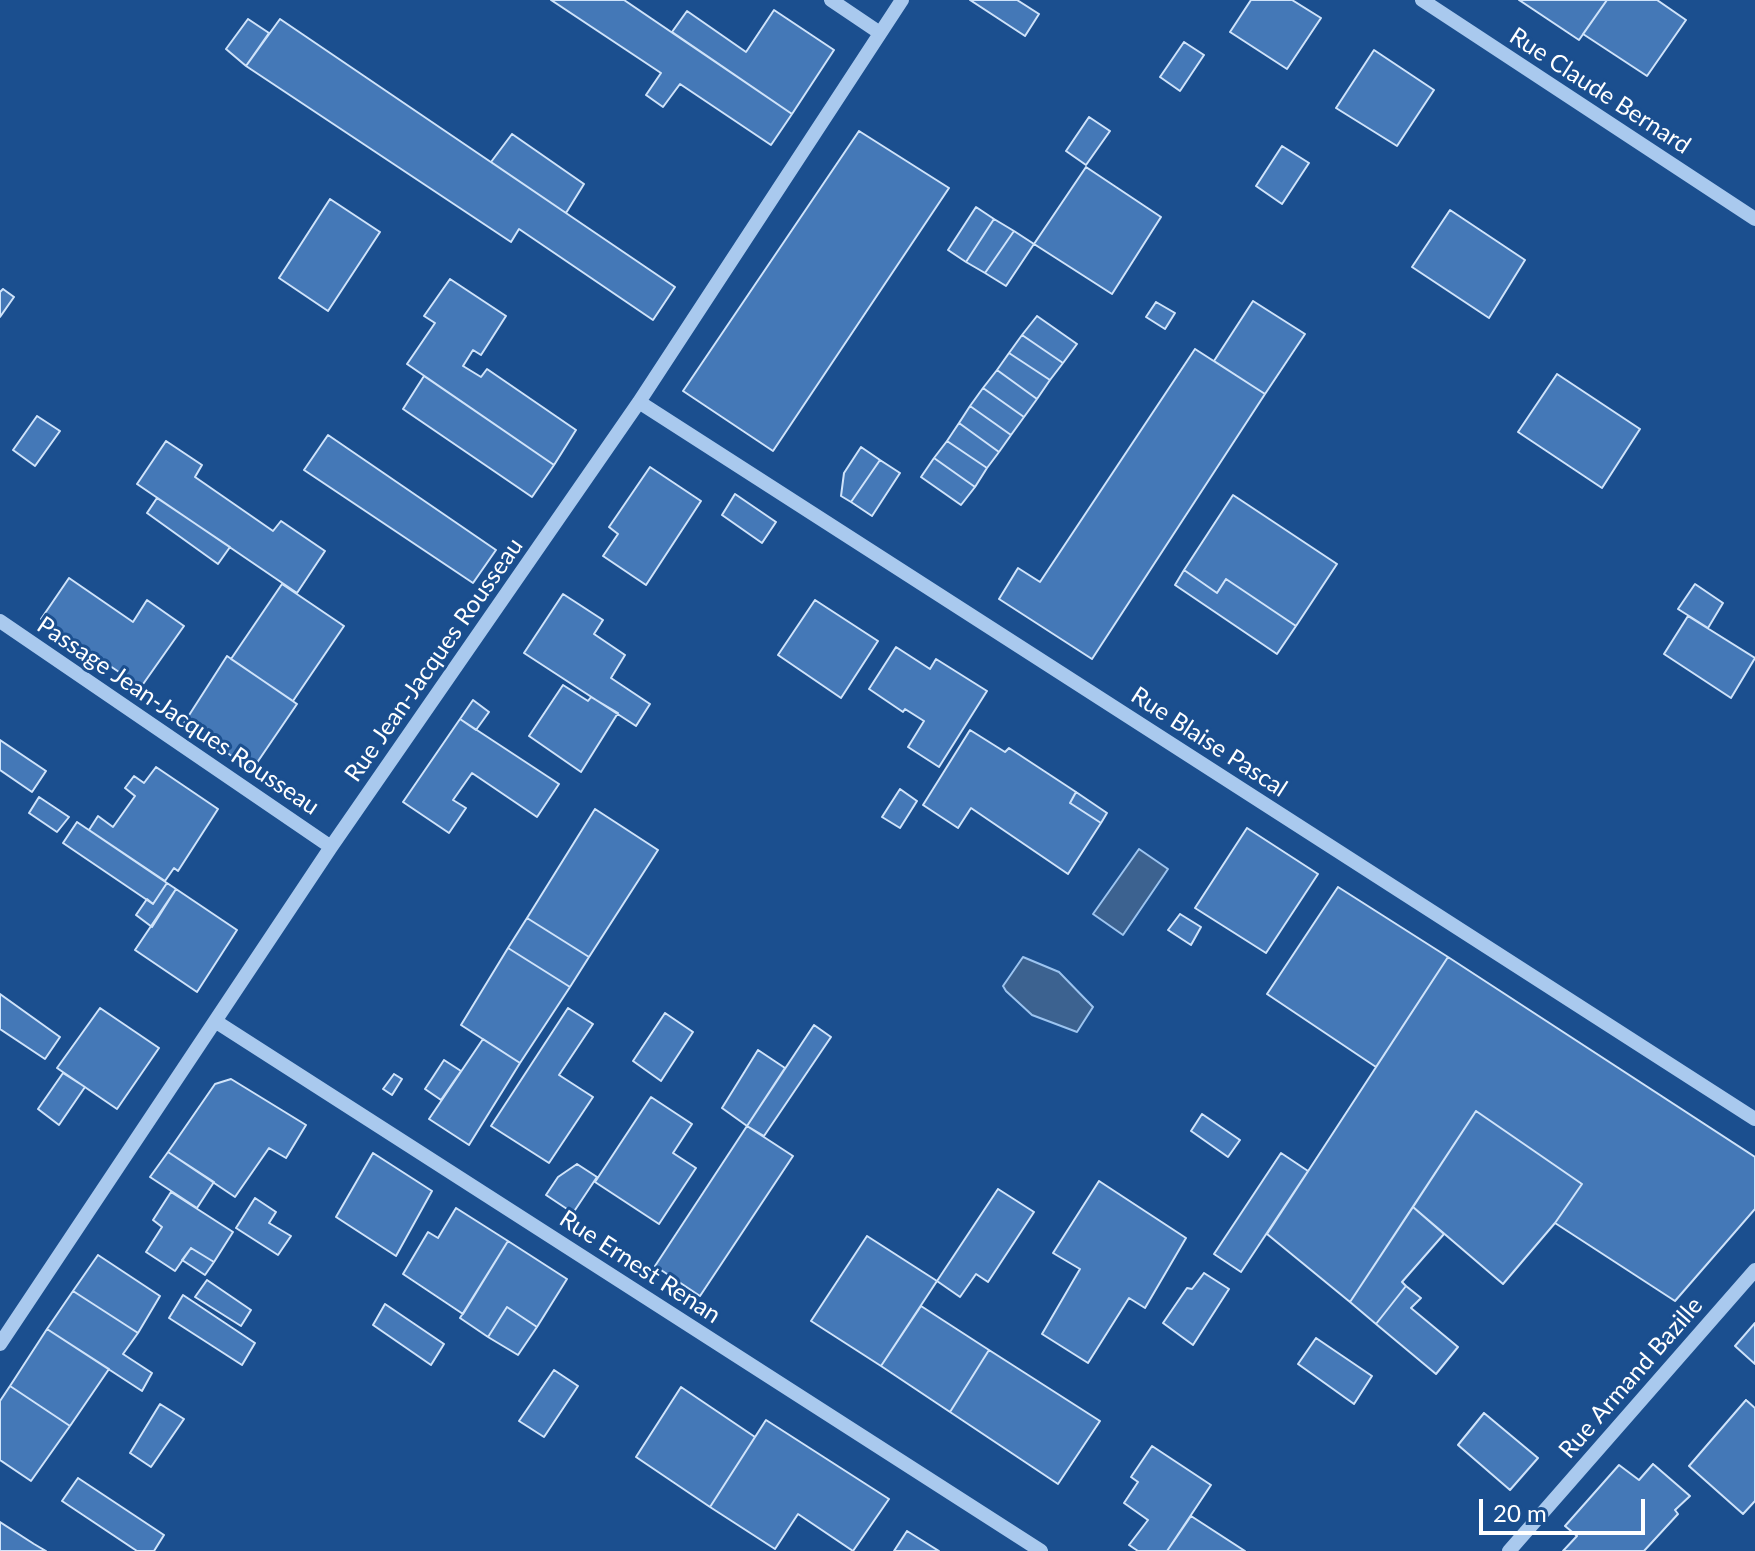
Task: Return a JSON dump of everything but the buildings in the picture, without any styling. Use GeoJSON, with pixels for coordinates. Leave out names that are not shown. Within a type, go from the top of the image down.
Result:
{"type":"FeatureCollection","features":[{"type":"Feature","properties":{"kind":"street"},"geometry":{"type":"LineString","coordinates":[[831,0],[880,33]]}},
{"type":"Feature","properties":{"kind":"street","name":"Rue Jean-Jacques Rousseau"},"geometry":{"type":"LineString","coordinates":[[0,1344],[331,847],[639,402],[902,0]]}},
{"type":"Feature","properties":{"kind":"street","name":"Rue Claude Bernard"},"geometry":{"type":"LineString","coordinates":[[1422,0],[1755,219]]}},
{"type":"Feature","properties":{"kind":"street","name":"Rue Blaise Pascal"},"geometry":{"type":"LineString","coordinates":[[639,402],[1755,1119]]}},
{"type":"Feature","properties":{"kind":"street","name":"Passage Jean-Jacques Rousseau"},"geometry":{"type":"LineString","coordinates":[[0,621],[331,847]]}},
{"type":"Feature","properties":{"kind":"street","name":"Rue Ernest Renan"},"geometry":{"type":"LineString","coordinates":[[215,1021],[1041,1551]]}},
{"type":"Feature","properties":{"kind":"street","name":"Rue Armand Bazille"},"geometry":{"type":"LineString","coordinates":[[1509,1551],[1755,1270]]}},
{"type":"Feature","properties":{"kind":"water"},"geometry":{"type":"Polygon","coordinates":[[[1139,849],[1168,869],[1123,935],[1093,914],[1139,849]]]}},
{"type":"Feature","properties":{"kind":"water"},"geometry":{"type":"Polygon","coordinates":[[[1023,957],[1059,972],[1093,1007],[1077,1032],[1032,1015],[1006,991],[1003,986],[1023,957]]]}}]}
